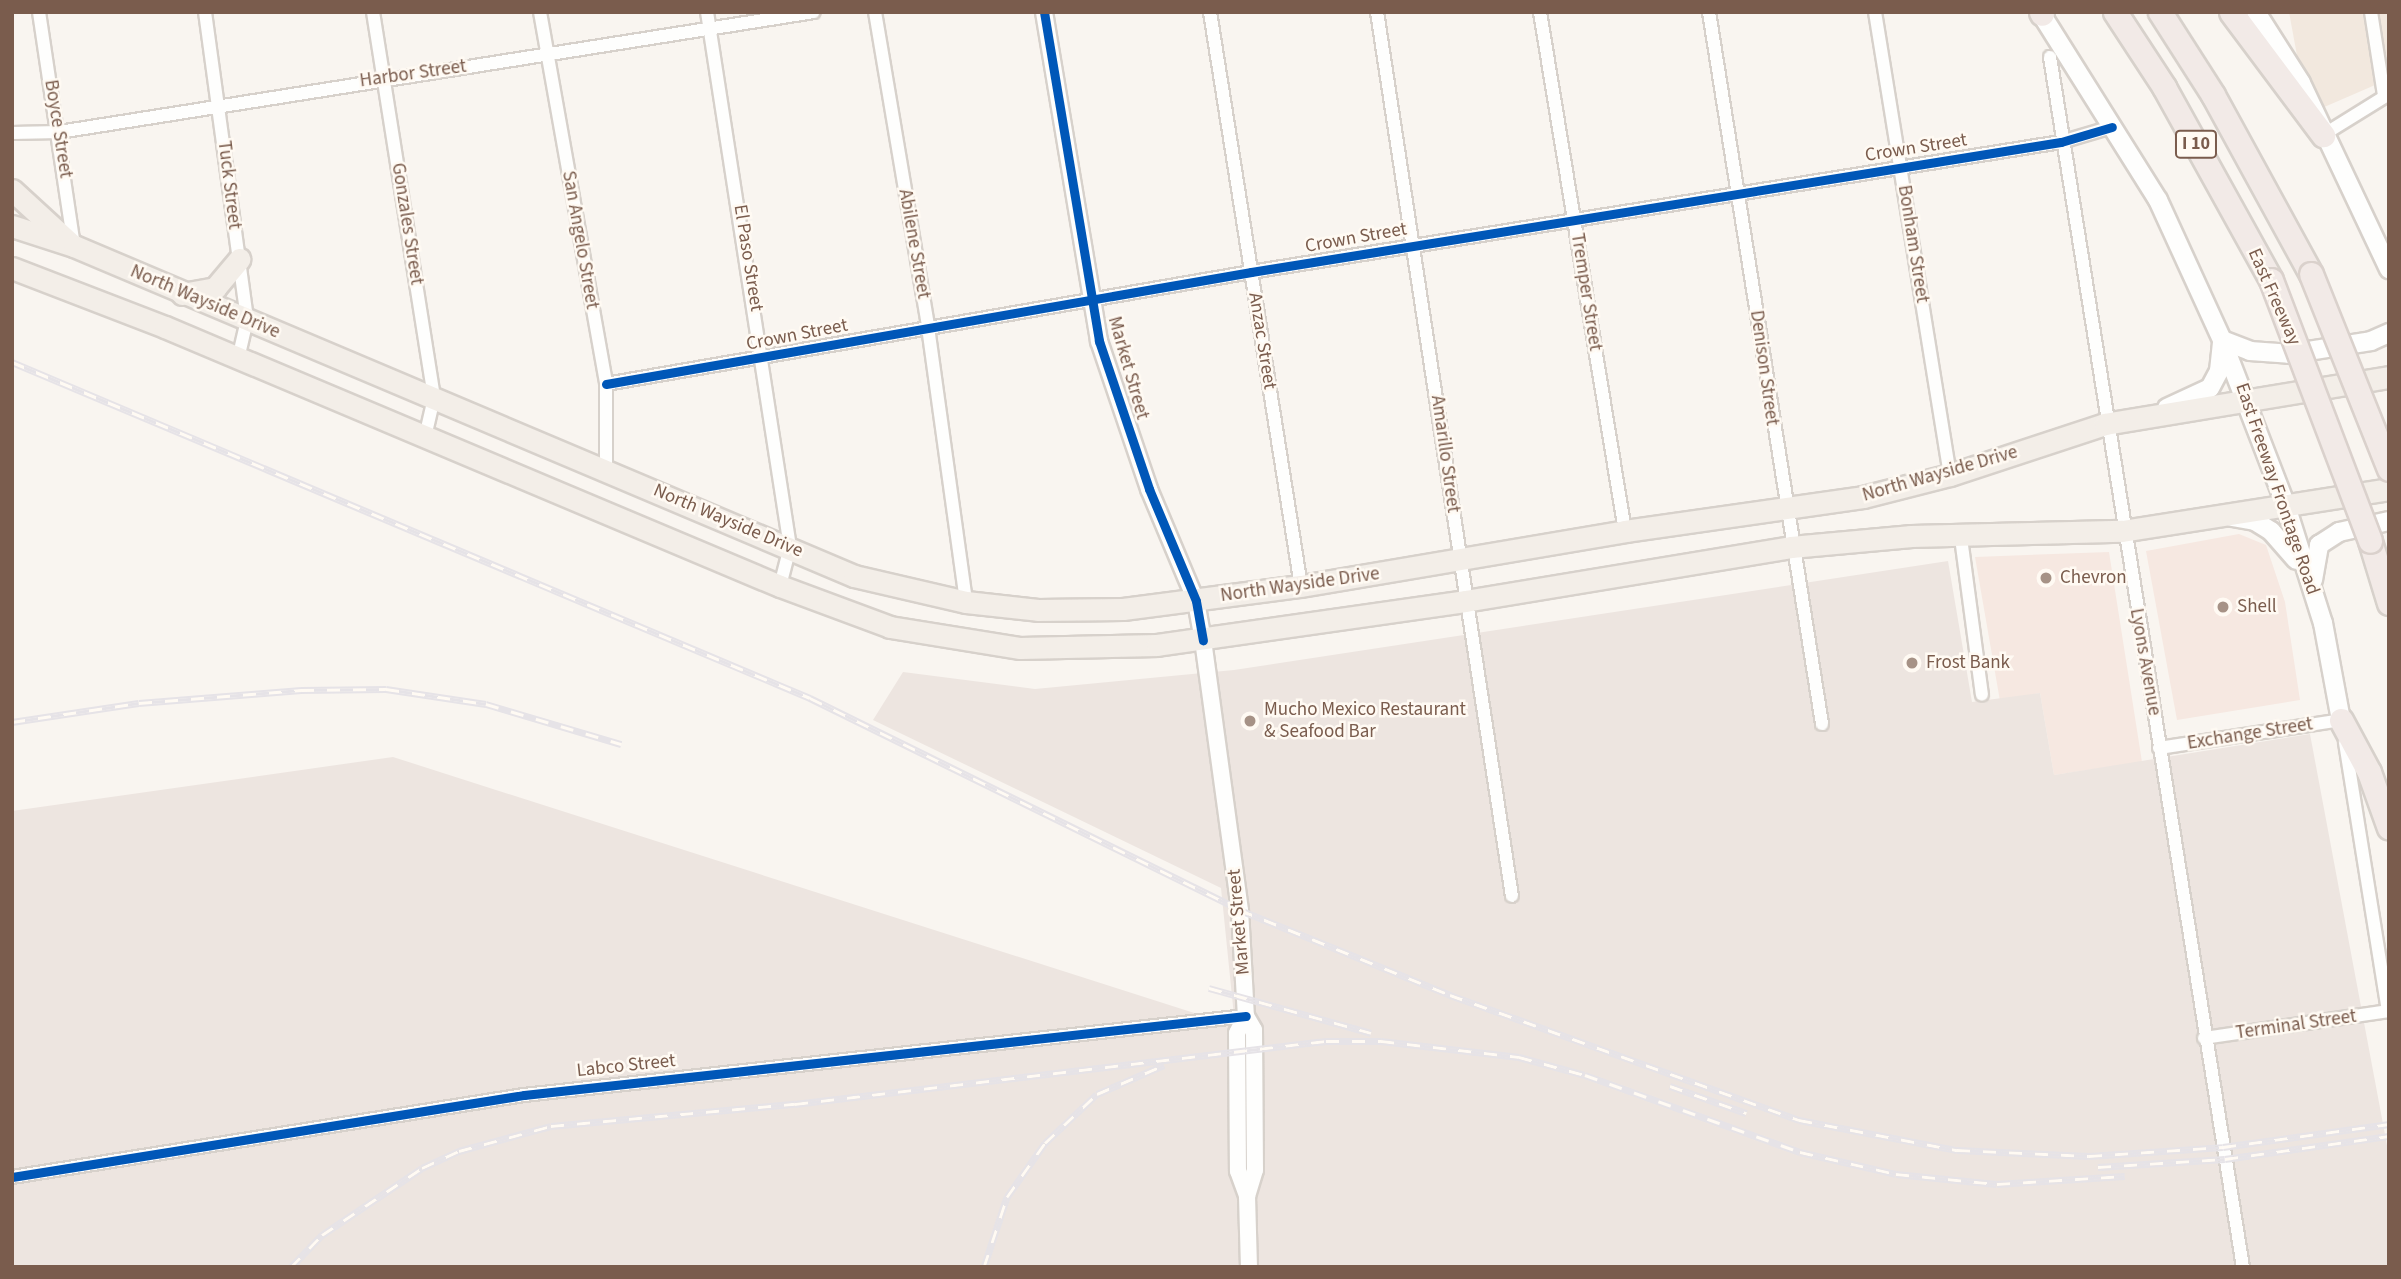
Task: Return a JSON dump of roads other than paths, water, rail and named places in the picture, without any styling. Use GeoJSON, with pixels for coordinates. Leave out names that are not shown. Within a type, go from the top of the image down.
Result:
{"type":"FeatureCollection","features":[{"type":"Feature","properties":{"kind":"highway","name":"East Freeway"},"geometry":{"type":"LineString","coordinates":[[2115,12],[2164,87],[2271,280],[2370,541],[2389,603]]}},
{"type":"Feature","properties":{"kind":"highway","name":"East Freeway"},"geometry":{"type":"LineString","coordinates":[[2160,12],[2213,94],[2311,274],[2389,469]]}},
{"type":"Feature","properties":{"kind":"highway"},"geometry":{"type":"LineString","coordinates":[[2231,12],[2323,135]]}},
{"type":"Feature","properties":{"kind":"highway"},"geometry":{"type":"LineString","coordinates":[[2342,720],[2369,772],[2389,828]]}},
{"type":"Feature","properties":{"kind":"main road"},"geometry":{"type":"LineString","coordinates":[[2256,12],[2301,83],[2323,135],[2389,269]]}},
{"type":"Feature","properties":{"kind":"main road","name":"East Freeway Frontage Road"},"geometry":{"type":"LineString","coordinates":[[2041,13],[2161,207],[2222,340],[2286,506],[2312,590],[2342,720]]}},
{"type":"Feature","properties":{"kind":"main road"},"geometry":{"type":"LineString","coordinates":[[12,190],[74,246]]}},
{"type":"Feature","properties":{"kind":"main road","name":"North Wayside Drive"},"geometry":{"type":"LineString","coordinates":[[12,226],[74,246],[182,294],[855,576],[966,602],[1049,610],[1124,610],[1196,601],[1460,561],[1784,506],[1863,497],[1950,475],[2105,424],[2149,414],[2389,377]]}},
{"type":"Feature","properties":{"kind":"main road"},"geometry":{"type":"LineString","coordinates":[[182,294],[215,288],[239,259]]}},
{"type":"Feature","properties":{"kind":"main road","name":"North Wayside Drive"},"geometry":{"type":"LineString","coordinates":[[12,268],[238,358],[780,586],[890,627],[964,642],[1032,648],[1203,640],[1465,601],[1791,547],[1911,536],[1961,538],[2122,531],[2389,489]]}},
{"type":"Feature","properties":{"kind":"main road"},"geometry":{"type":"LineString","coordinates":[[12,276],[40,280]]}},
{"type":"Feature","properties":{"kind":"main road"},"geometry":{"type":"LineString","coordinates":[[2149,414],[2210,388],[2219,371],[2222,340],[2250,351],[2289,354],[2371,341],[2389,333]]}},
{"type":"Feature","properties":{"kind":"main road"},"geometry":{"type":"LineString","coordinates":[[2222,515],[2255,521],[2287,544],[2312,590]]}},
{"type":"Feature","properties":{"kind":"main road"},"geometry":{"type":"LineString","coordinates":[[2312,590],[2319,545],[2339,532],[2389,521]]}},
{"type":"Feature","properties":{"kind":"street","name":"Boyce Street"},"geometry":{"type":"LineString","coordinates":[[39,12],[60,132],[74,246]]}},
{"type":"Feature","properties":{"kind":"street","name":"Tuck Street"},"geometry":{"type":"LineString","coordinates":[[205,12],[247,320],[238,358]]}},
{"type":"Feature","properties":{"kind":"street","name":"Gonzales Street"},"geometry":{"type":"LineString","coordinates":[[373,12],[434,398],[425,436]]}},
{"type":"Feature","properties":{"kind":"street","name":"San Angelo Street"},"geometry":{"type":"LineString","coordinates":[[540,12],[606,384],[606,470]]}},
{"type":"Feature","properties":{"kind":"street","name":"El Paso Street"},"geometry":{"type":"LineString","coordinates":[[707,12],[764,360],[790,547],[780,586]]}},
{"type":"Feature","properties":{"kind":"street","name":"Harbor Street"},"geometry":{"type":"LineString","coordinates":[[12,133],[60,132],[383,77],[547,55],[814,12]]}},
{"type":"Feature","properties":{"kind":"street","name":"Abilene Street"},"geometry":{"type":"LineString","coordinates":[[875,12],[928,327],[966,602]]}},
{"type":"Feature","properties":{"kind":"street","name":"Market Street"},"geometry":{"type":"LineString","coordinates":[[1044,12],[1092,300],[1111,386],[1196,601],[1203,640],[1240,910],[1246,1016],[1237,1033],[1238,1171],[1247,1196],[1249,1267]]}},
{"type":"Feature","properties":{"kind":"street","name":"Anzac Street"},"geometry":{"type":"LineString","coordinates":[[1210,12],[1301,586]]}},
{"type":"Feature","properties":{"kind":"street","name":"Amarillo Street"},"geometry":{"type":"LineString","coordinates":[[1377,12],[1512,895]]}},
{"type":"Feature","properties":{"kind":"street","name":"Tremper Street"},"geometry":{"type":"LineString","coordinates":[[1540,12],[1625,531]]}},
{"type":"Feature","properties":{"kind":"street","name":"Denison Street"},"geometry":{"type":"LineString","coordinates":[[1709,12],[1739,195],[1784,506],[1822,724]]}},
{"type":"Feature","properties":{"kind":"street","name":"Bonham Street"},"geometry":{"type":"LineString","coordinates":[[1875,12],[1950,475]]}},
{"type":"Feature","properties":{"kind":"street"},"geometry":{"type":"LineString","coordinates":[[2323,135],[2386,94],[2371,12]]}},
{"type":"Feature","properties":{"kind":"street","name":"Lyons Avenue"},"geometry":{"type":"LineString","coordinates":[[2050,57],[2122,531],[2243,1267]]}},
{"type":"Feature","properties":{"kind":"street","name":"Crown Street"},"geometry":{"type":"LineString","coordinates":[[606,384],[764,360],[928,327],[1251,272],[2061,142],[2112,127]]}},
{"type":"Feature","properties":{"kind":"street"},"geometry":{"type":"LineString","coordinates":[[1961,538],[1983,695]]}},
{"type":"Feature","properties":{"kind":"street","name":"Exchange Street"},"geometry":{"type":"LineString","coordinates":[[2159,748],[2342,720]]}},
{"type":"Feature","properties":{"kind":"street","name":"East Freeway Frontage Road"},"geometry":{"type":"LineString","coordinates":[[2342,720],[2388,1011]]}},
{"type":"Feature","properties":{"kind":"street","name":"Terminal Street"},"geometry":{"type":"LineString","coordinates":[[2204,1038],[2388,1011]]}},
{"type":"Feature","properties":{"kind":"street","name":"Labco Street"},"geometry":{"type":"LineString","coordinates":[[12,1177],[524,1095],[1246,1016]]}},
{"type":"Feature","properties":{"kind":"railway"},"geometry":{"type":"LineString","coordinates":[[12,362],[810,698],[1240,910],[1450,995],[1799,1120],[1957,1150],[2089,1156],[2223,1147],[2389,1124]]}},
{"type":"Feature","properties":{"kind":"railway"},"geometry":{"type":"LineString","coordinates":[[12,722],[139,703],[301,690],[386,689],[486,704],[621,744]]}},
{"type":"Feature","properties":{"kind":"railway"},"geometry":{"type":"LineString","coordinates":[[1209,988],[1371,1033]]}},
{"type":"Feature","properties":{"kind":"railway"},"geometry":{"type":"LineString","coordinates":[[291,1267],[322,1235],[422,1168],[459,1151],[551,1126],[795,1104],[1326,1041],[1381,1041],[1519,1057],[1585,1075],[1800,1152],[1896,1174],[1997,1184],[2125,1176]]}},
{"type":"Feature","properties":{"kind":"railway"},"geometry":{"type":"LineString","coordinates":[[984,1267],[1007,1197],[1045,1143],[1097,1094],[1164,1065]]}},
{"type":"Feature","properties":{"kind":"railway"},"geometry":{"type":"LineString","coordinates":[[1670,1086],[1746,1113]]}},
{"type":"Feature","properties":{"kind":"railway"},"geometry":{"type":"LineString","coordinates":[[2098,1167],[2225,1159],[2389,1136]]}},
{"type":"Feature","properties":{"kind":"place","name":"Chevron"},"geometry":{"type":"Point","coordinates":[2046,578]}},
{"type":"Feature","properties":{"kind":"place","name":"Shell"},"geometry":{"type":"Point","coordinates":[2223,607]}},
{"type":"Feature","properties":{"kind":"place","name":"Frost Bank"},"geometry":{"type":"Point","coordinates":[1912,663]}},
{"type":"Feature","properties":{"kind":"place","name":"Mucho Mexico Restaurant & Seafood Bar"},"geometry":{"type":"Point","coordinates":[1250,721]}}]}
